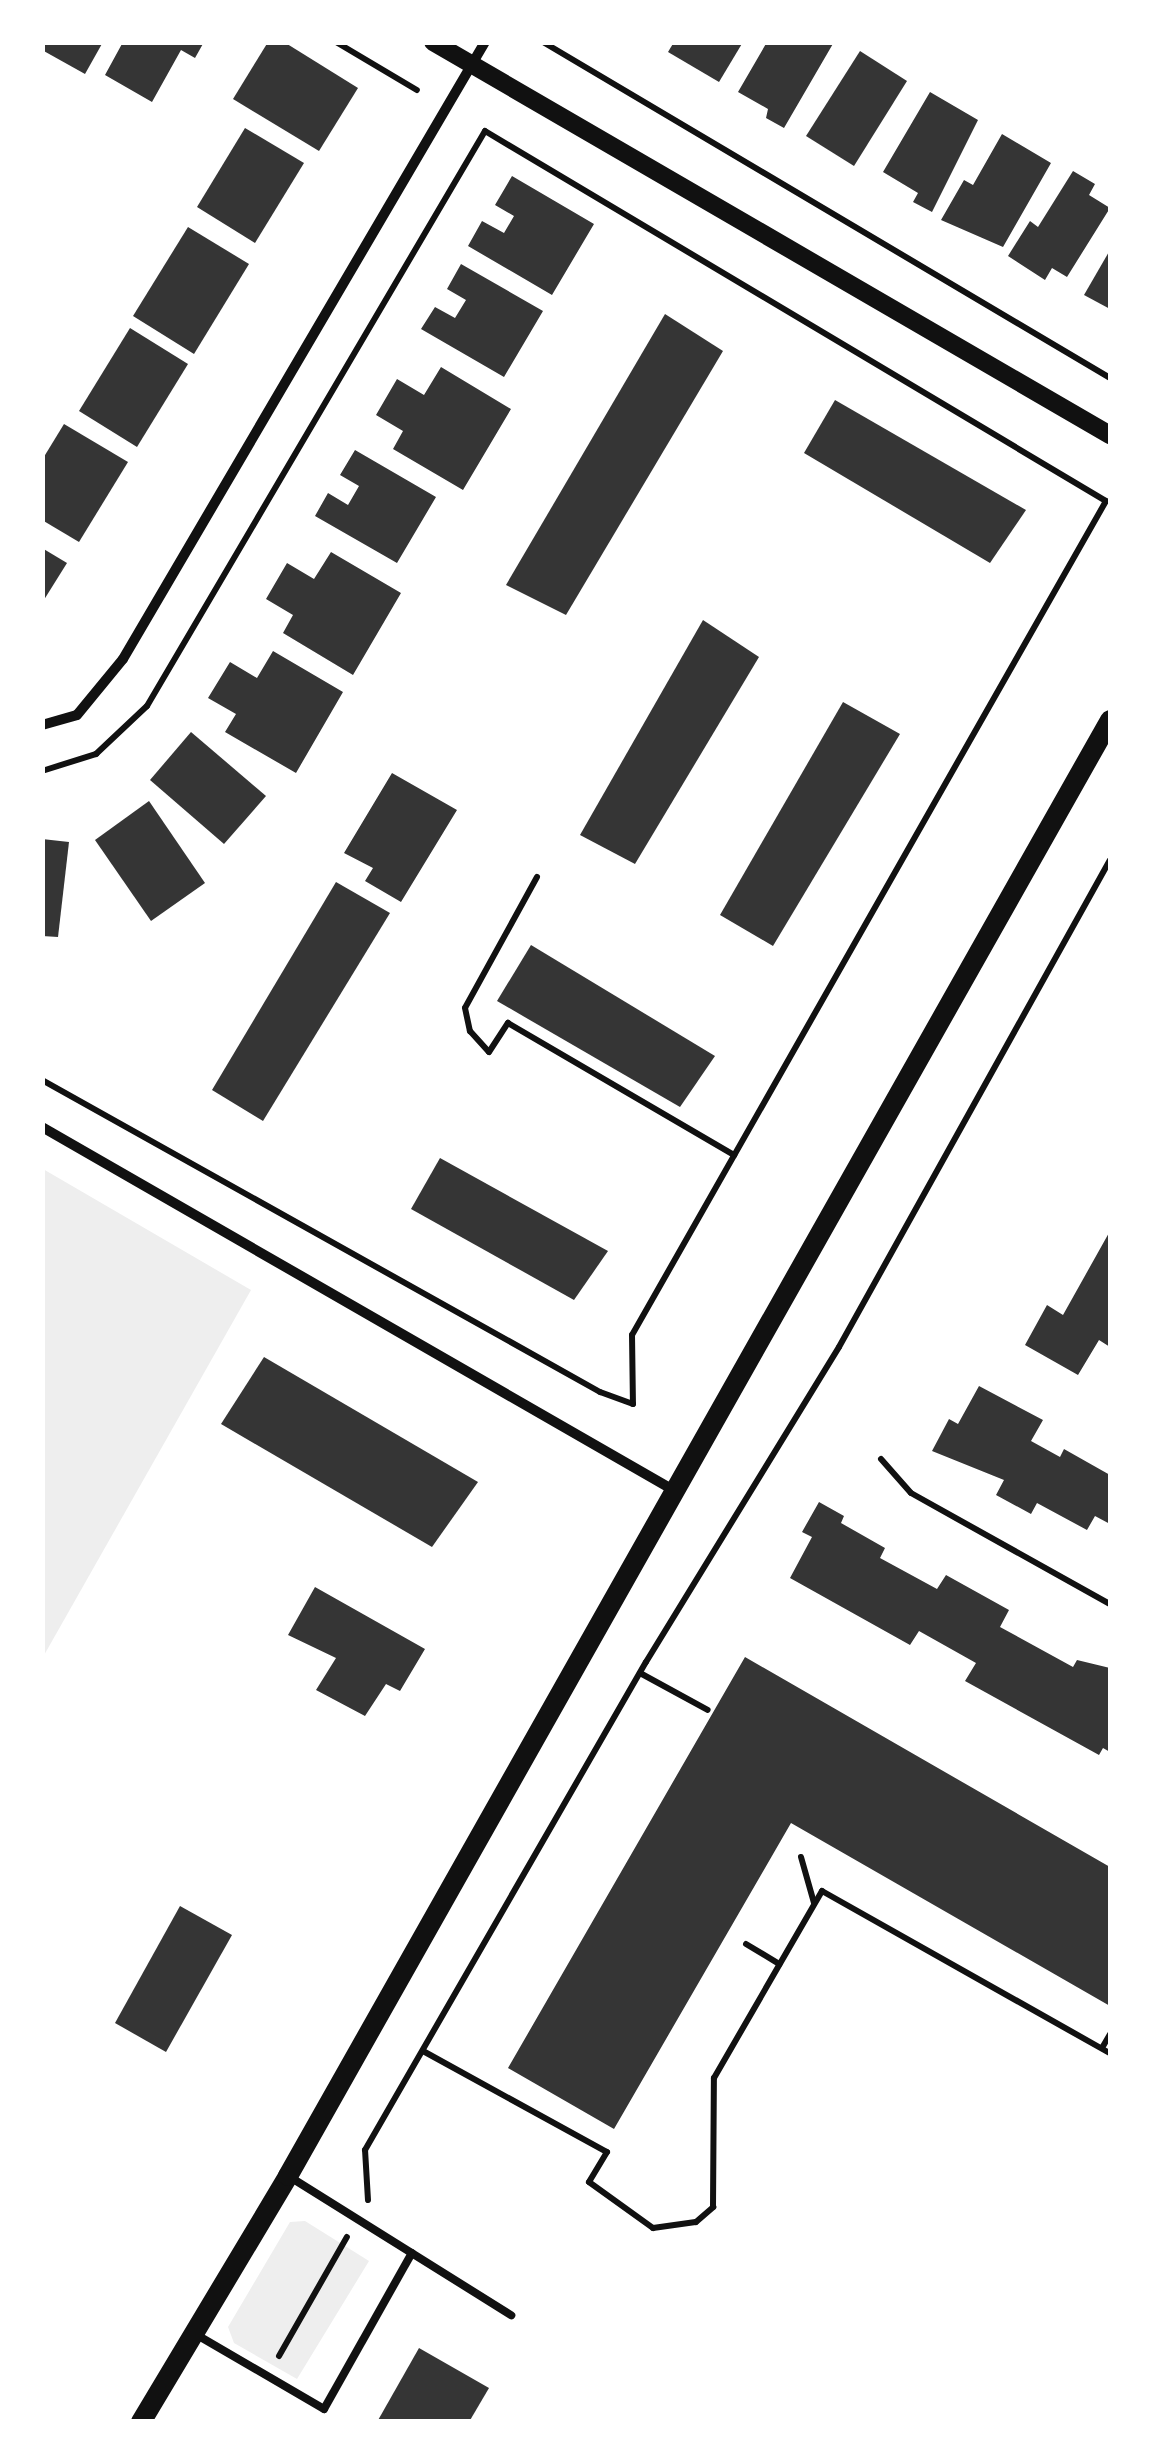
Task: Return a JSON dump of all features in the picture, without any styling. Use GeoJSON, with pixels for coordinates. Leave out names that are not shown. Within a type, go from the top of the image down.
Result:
{"type":"FeatureCollection","features":[{"type":"Feature","properties":{"kind":"main road"},"geometry":{"type":"LineString","coordinates":[[141,2422],[288,2176],[1110,720]]}},
{"type":"Feature","properties":{"kind":"street"},"geometry":{"type":"LineString","coordinates":[[433,42],[1110,435]]}},
{"type":"Feature","properties":{"kind":"street"},"geometry":{"type":"LineString","coordinates":[[42,725],[77,716],[123,659],[484,42]]}},
{"type":"Feature","properties":{"kind":"street"},"geometry":{"type":"LineString","coordinates":[[42,1126],[675,1491]]}},
{"type":"Feature","properties":{"kind":"lane"},"geometry":{"type":"LineString","coordinates":[[288,2176],[511,2315]]}},
{"type":"Feature","properties":{"kind":"lane"},"geometry":{"type":"LineString","coordinates":[[194,2333],[324,2409],[412,2254]]}},
{"type":"Feature","properties":{"kind":"path"},"geometry":{"type":"LineString","coordinates":[[336,42],[417,90]]}},
{"type":"Feature","properties":{"kind":"path"},"geometry":{"type":"LineString","coordinates":[[543,42],[1110,378]]}},
{"type":"Feature","properties":{"kind":"path"},"geometry":{"type":"LineString","coordinates":[[42,771],[96,754],[146,706],[485,131],[1109,499],[632,1336],[633,1404],[600,1392],[42,1080]]}},
{"type":"Feature","properties":{"kind":"path"},"geometry":{"type":"LineString","coordinates":[[267,2376],[372,2193],[365,2150],[640,1673],[839,1346],[1110,860]]}},
{"type":"Feature","properties":{"kind":"path"},"geometry":{"type":"LineString","coordinates":[[536,877],[465,1008],[470,1031],[489,1052],[508,1023],[734,1156]]}},
{"type":"Feature","properties":{"kind":"path"},"geometry":{"type":"LineString","coordinates":[[880,1458],[911,1492],[1110,1604]]}},
{"type":"Feature","properties":{"kind":"path"},"geometry":{"type":"LineString","coordinates":[[640,1673],[708,1710]]}},
{"type":"Feature","properties":{"kind":"path"},"geometry":{"type":"LineString","coordinates":[[802,1856],[814,1904]]}},
{"type":"Feature","properties":{"kind":"path"},"geometry":{"type":"LineString","coordinates":[[423,2050],[607,2152],[589,2182],[653,2228],[696,2222],[713,2208],[714,2078],[822,1891],[1110,2053]]}},
{"type":"Feature","properties":{"kind":"path"},"geometry":{"type":"LineString","coordinates":[[746,1944],[779,1964]]}},
{"type":"Feature","properties":{"kind":"path"},"geometry":{"type":"LineString","coordinates":[[1102,2048],[1110,2034]]}},
{"type":"Feature","properties":{"kind":"shaded area"},"geometry":{"type":"Polygon","coordinates":[[[43,1169],[251,1290],[43,1657],[43,1169]]]}},
{"type":"Feature","properties":{"kind":"shaded area"},"geometry":{"type":"Polygon","coordinates":[[[305,2221],[369,2261],[297,2379],[234,2343],[228,2327],[290,2222],[305,2221]]]}},
{"type":"Feature","properties":{"kind":"building"},"geometry":{"type":"Polygon","coordinates":[[[42,42],[103,42],[85,74],[42,50],[42,42]]]}},
{"type":"Feature","properties":{"kind":"building"},"geometry":{"type":"Polygon","coordinates":[[[123,42],[204,42],[195,58],[181,50],[152,102],[105,75],[123,42]]]}},
{"type":"Feature","properties":{"kind":"building"},"geometry":{"type":"Polygon","coordinates":[[[268,42],[284,42],[358,88],[319,151],[233,99],[268,42]]]}},
{"type":"Feature","properties":{"kind":"building"},"geometry":{"type":"Polygon","coordinates":[[[674,42],[743,42],[719,82],[668,52],[674,42]]]}},
{"type":"Feature","properties":{"kind":"building"},"geometry":{"type":"Polygon","coordinates":[[[767,42],[834,42],[784,128],[766,118],[768,109],[738,92],[767,42]]]}},
{"type":"Feature","properties":{"kind":"building"},"geometry":{"type":"Polygon","coordinates":[[[860,51],[907,81],[854,166],[806,136],[860,51]]]}},
{"type":"Feature","properties":{"kind":"building"},"geometry":{"type":"Polygon","coordinates":[[[930,92],[978,120],[932,212],[913,202],[918,193],[883,172],[930,92]]]}},
{"type":"Feature","properties":{"kind":"building"},"geometry":{"type":"Polygon","coordinates":[[[245,128],[304,163],[255,243],[197,207],[245,128]]]}},
{"type":"Feature","properties":{"kind":"building"},"geometry":{"type":"Polygon","coordinates":[[[1002,134],[1051,163],[1003,247],[941,220],[964,180],[973,185],[1002,134]]]}},
{"type":"Feature","properties":{"kind":"building"},"geometry":{"type":"Polygon","coordinates":[[[1073,171],[1095,184],[1089,195],[1110,208],[1067,277],[1052,268],[1045,280],[1008,256],[1030,221],[1038,227],[1073,171]]]}},
{"type":"Feature","properties":{"kind":"building"},"geometry":{"type":"Polygon","coordinates":[[[512,176],[594,224],[552,295],[468,246],[482,221],[504,233],[514,216],[495,205],[512,176]]]}},
{"type":"Feature","properties":{"kind":"building"},"geometry":{"type":"Polygon","coordinates":[[[188,227],[249,264],[194,354],[133,316],[188,227]]]}},
{"type":"Feature","properties":{"kind":"building"},"geometry":{"type":"Polygon","coordinates":[[[1110,250],[1110,309],[1084,295],[1110,250]]]}},
{"type":"Feature","properties":{"kind":"building"},"geometry":{"type":"Polygon","coordinates":[[[461,264],[543,311],[504,377],[421,329],[435,307],[455,318],[466,300],[447,289],[461,264]]]}},
{"type":"Feature","properties":{"kind":"building"},"geometry":{"type":"Polygon","coordinates":[[[665,314],[723,351],[566,615],[506,585],[665,314]]]}},
{"type":"Feature","properties":{"kind":"building"},"geometry":{"type":"Polygon","coordinates":[[[130,328],[188,364],[137,447],[79,411],[130,328]]]}},
{"type":"Feature","properties":{"kind":"building"},"geometry":{"type":"Polygon","coordinates":[[[441,367],[511,409],[463,490],[393,449],[403,431],[376,415],[397,379],[424,395],[441,367]]]}},
{"type":"Feature","properties":{"kind":"building"},"geometry":{"type":"Polygon","coordinates":[[[835,400],[1026,510],[990,563],[804,453],[835,400]]]}},
{"type":"Feature","properties":{"kind":"building"},"geometry":{"type":"Polygon","coordinates":[[[64,424],[128,462],[79,542],[42,520],[42,460],[64,424]]]}},
{"type":"Feature","properties":{"kind":"building"},"geometry":{"type":"Polygon","coordinates":[[[355,450],[436,497],[397,563],[315,516],[328,493],[348,505],[359,486],[340,475],[355,450]]]}},
{"type":"Feature","properties":{"kind":"building"},"geometry":{"type":"Polygon","coordinates":[[[42,548],[67,563],[42,603],[42,548]]]}},
{"type":"Feature","properties":{"kind":"building"},"geometry":{"type":"Polygon","coordinates":[[[331,552],[401,593],[353,675],[283,633],[293,615],[266,599],[287,563],[314,579],[331,552]]]}},
{"type":"Feature","properties":{"kind":"building"},"geometry":{"type":"Polygon","coordinates":[[[703,620],[759,657],[635,864],[580,835],[703,620]]]}},
{"type":"Feature","properties":{"kind":"building"},"geometry":{"type":"Polygon","coordinates":[[[273,651],[343,692],[296,773],[225,732],[236,714],[208,698],[230,662],[257,678],[273,651]]]}},
{"type":"Feature","properties":{"kind":"building"},"geometry":{"type":"Polygon","coordinates":[[[843,702],[900,734],[773,946],[720,915],[843,702]]]}},
{"type":"Feature","properties":{"kind":"building"},"geometry":{"type":"Polygon","coordinates":[[[191,732],[266,796],[224,844],[150,780],[191,732]]]}},
{"type":"Feature","properties":{"kind":"building"},"geometry":{"type":"Polygon","coordinates":[[[392,773],[457,810],[401,902],[365,881],[373,868],[344,853],[392,773]]]}},
{"type":"Feature","properties":{"kind":"building"},"geometry":{"type":"Polygon","coordinates":[[[149,801],[205,883],[151,921],[95,840],[149,801]]]}},
{"type":"Feature","properties":{"kind":"building"},"geometry":{"type":"Polygon","coordinates":[[[42,839],[69,842],[58,937],[42,936],[42,839]]]}},
{"type":"Feature","properties":{"kind":"building"},"geometry":{"type":"Polygon","coordinates":[[[336,882],[390,913],[263,1121],[212,1090],[336,882]]]}},
{"type":"Feature","properties":{"kind":"building"},"geometry":{"type":"Polygon","coordinates":[[[531,945],[715,1056],[680,1107],[497,1001],[531,945]]]}},
{"type":"Feature","properties":{"kind":"building"},"geometry":{"type":"Polygon","coordinates":[[[440,1158],[608,1251],[574,1300],[411,1209],[440,1158]]]}},
{"type":"Feature","properties":{"kind":"building"},"geometry":{"type":"Polygon","coordinates":[[[1110,1231],[1110,1347],[1099,1340],[1078,1375],[1025,1345],[1047,1305],[1063,1315],[1110,1231]]]}},
{"type":"Feature","properties":{"kind":"building"},"geometry":{"type":"Polygon","coordinates":[[[264,1357],[478,1482],[432,1547],[221,1424],[264,1357]]]}},
{"type":"Feature","properties":{"kind":"building"},"geometry":{"type":"Polygon","coordinates":[[[979,1386],[1043,1420],[1031,1441],[1060,1457],[1064,1449],[1110,1475],[1110,1524],[1095,1516],[1087,1530],[1037,1503],[1031,1514],[996,1495],[1004,1480],[932,1451],[949,1419],[958,1424],[979,1386]]]}},
{"type":"Feature","properties":{"kind":"building"},"geometry":{"type":"Polygon","coordinates":[[[819,1502],[844,1516],[841,1523],[885,1548],[880,1558],[937,1589],[946,1575],[1009,1610],[1000,1627],[1073,1667],[1077,1660],[1110,1668],[1110,1752],[1103,1748],[1099,1755],[965,1681],[976,1663],[919,1631],[910,1645],[790,1578],[812,1537],[802,1532],[819,1502]]]}},
{"type":"Feature","properties":{"kind":"building"},"geometry":{"type":"Polygon","coordinates":[[[315,1587],[425,1649],[400,1691],[386,1684],[365,1716],[316,1690],[336,1658],[288,1635],[315,1587]]]}},
{"type":"Feature","properties":{"kind":"building"},"geometry":{"type":"Polygon","coordinates":[[[745,1657],[1110,1867],[1110,2006],[791,1823],[614,2129],[508,2068],[745,1657]]]}},
{"type":"Feature","properties":{"kind":"building"},"geometry":{"type":"Polygon","coordinates":[[[180,1906],[232,1935],[166,2052],[115,2023],[180,1906]]]}},
{"type":"Feature","properties":{"kind":"building"},"geometry":{"type":"Polygon","coordinates":[[[419,2348],[489,2388],[469,2422],[377,2422],[419,2348]]]}}]}
